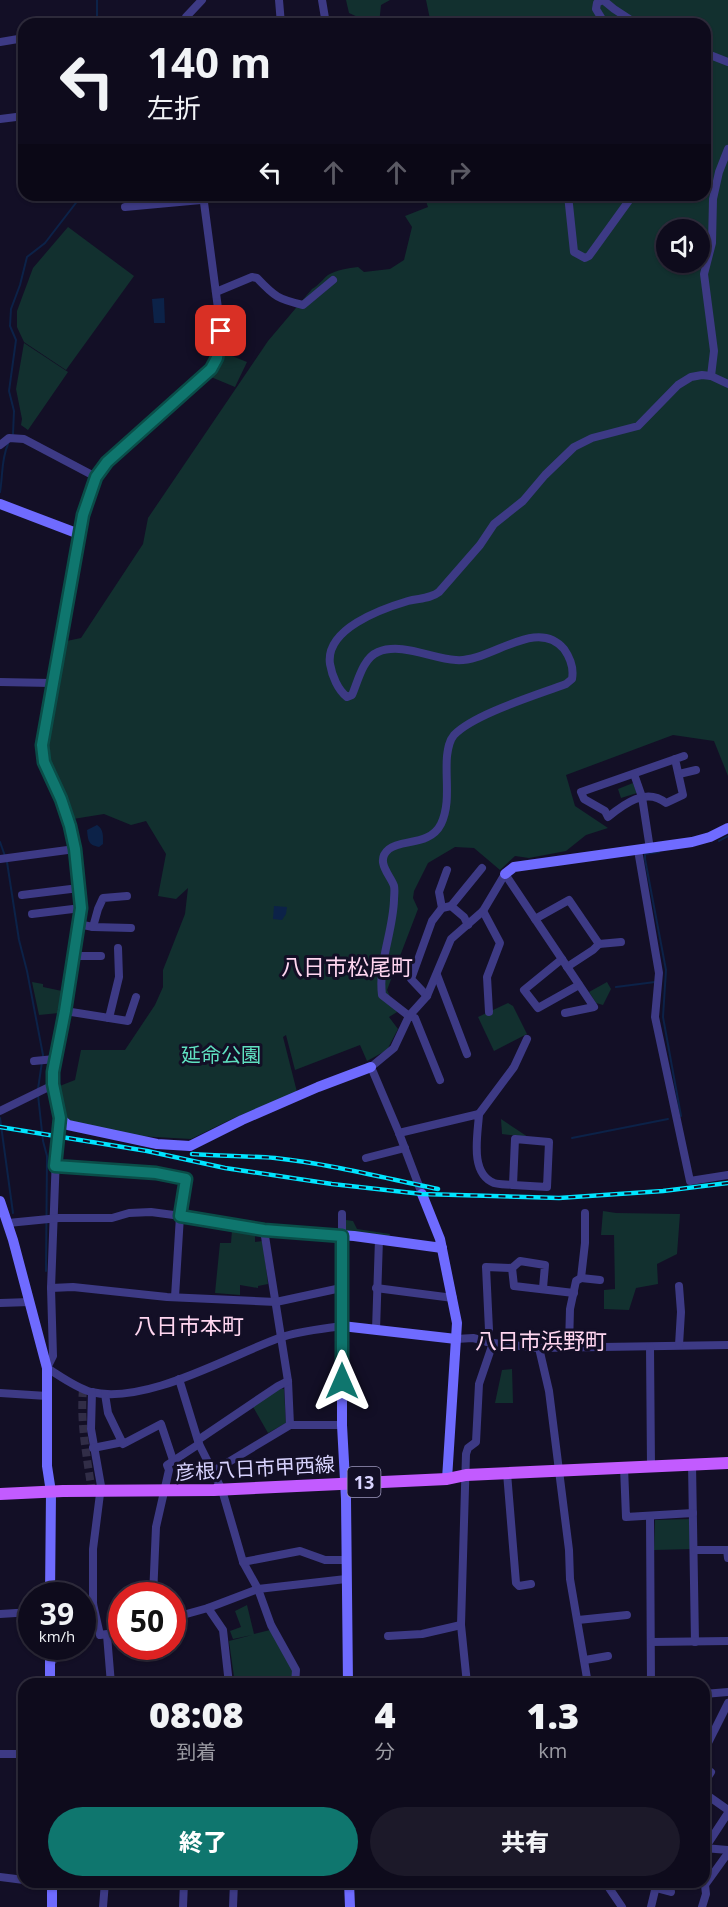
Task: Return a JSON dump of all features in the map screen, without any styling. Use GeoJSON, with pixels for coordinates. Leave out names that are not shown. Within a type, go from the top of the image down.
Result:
{"type":"FeatureCollection","features":[{"type":"Feature","properties":{"kind":"main road","name":"彦根八日市甲西線"},"geometry":{"type":"LineString","coordinates":[[0,1494],[222,1490],[447,1479],[466,1475],[558,1470],[728,1463]]}},
{"type":"Feature","properties":{"kind":"street"},"geometry":{"type":"LineString","coordinates":[[186,18],[202,0]]}},
{"type":"Feature","properties":{"kind":"street"},"geometry":{"type":"LineString","coordinates":[[279,0],[280,18]]}},
{"type":"Feature","properties":{"kind":"street"},"geometry":{"type":"LineString","coordinates":[[322,0],[325,18]]}},
{"type":"Feature","properties":{"kind":"street"},"geometry":{"type":"LineString","coordinates":[[602,18],[596,9],[597,3],[603,0],[628,18]]}},
{"type":"Feature","properties":{"kind":"street"},"geometry":{"type":"LineString","coordinates":[[0,42],[18,39]]}},
{"type":"Feature","properties":{"kind":"street"},"geometry":{"type":"LineString","coordinates":[[711,55],[728,62]]}},
{"type":"Feature","properties":{"kind":"street"},"geometry":{"type":"LineString","coordinates":[[0,119],[18,117]]}},
{"type":"Feature","properties":{"kind":"street"},"geometry":{"type":"LineString","coordinates":[[711,376],[714,351],[704,274],[712,243],[713,200],[719,172],[728,148]]}},
{"type":"Feature","properties":{"kind":"street"},"geometry":{"type":"LineString","coordinates":[[125,207],[190,201]]}},
{"type":"Feature","properties":{"kind":"street"},"geometry":{"type":"LineString","coordinates":[[47,1368],[54,1356],[51,1288],[55,1166],[60,1118],[53,1084],[55,1059],[81,908],[75,849],[61,799],[44,762],[42,745],[51,683],[79,534],[96,477],[107,462],[211,369],[217,358],[221,331],[205,201]]}},
{"type":"Feature","properties":{"kind":"street"},"geometry":{"type":"LineString","coordinates":[[569,201],[574,252],[585,258],[589,256],[629,201]]}},
{"type":"Feature","properties":{"kind":"street"},"geometry":{"type":"LineString","coordinates":[[216,292],[252,277],[257,278],[272,295],[303,305],[333,280]]}},
{"type":"Feature","properties":{"kind":"street"},"geometry":{"type":"LineString","coordinates":[[440,1080],[415,1018],[409,1016],[382,994],[381,974],[391,926],[395,887],[384,869],[383,862],[389,849],[423,839],[442,823],[447,799],[447,752],[449,741],[454,735],[507,706],[566,684],[572,679],[573,669],[564,650],[555,640],[545,637],[522,640],[465,660],[398,650],[381,651],[368,660],[352,695],[347,697],[343,694],[332,673],[330,659],[332,648],[344,631],[367,617],[391,606],[432,597],[439,592],[480,545],[494,524],[523,501],[544,475],[574,447],[592,438],[638,426],[678,385],[691,377],[711,376],[728,384]]}},
{"type":"Feature","properties":{"kind":"street"},"geometry":{"type":"LineString","coordinates":[[0,445],[9,438],[24,439],[96,477]]}},
{"type":"Feature","properties":{"kind":"street"},"geometry":{"type":"LineString","coordinates":[[0,504],[79,534]]}},
{"type":"Feature","properties":{"kind":"street"},"geometry":{"type":"LineString","coordinates":[[0,682],[51,683]]}},
{"type":"Feature","properties":{"kind":"street"},"geometry":{"type":"LineString","coordinates":[[675,759],[683,795],[666,803],[660,798],[642,796],[622,805],[608,817],[604,811],[584,799],[581,792],[634,774],[675,759],[684,756]]}},
{"type":"Feature","properties":{"kind":"street"},"geometry":{"type":"LineString","coordinates":[[679,774],[696,770]]}},
{"type":"Feature","properties":{"kind":"street"},"geometry":{"type":"LineString","coordinates":[[634,774],[642,796],[650,849]]}},
{"type":"Feature","properties":{"kind":"street"},"geometry":{"type":"LineString","coordinates":[[60,1118],[68,1125],[98,1132],[157,1144],[190,1146],[242,1120],[371,1067],[394,1048],[409,1016],[427,996],[451,939],[483,911],[505,874],[514,867],[650,849],[710,837],[728,828]]}},
{"type":"Feature","properties":{"kind":"street"},"geometry":{"type":"LineString","coordinates":[[4,859],[75,849]]}},
{"type":"Feature","properties":{"kind":"street"},"geometry":{"type":"LineString","coordinates":[[638,850],[659,974],[655,1017],[690,1181],[728,1175]]}},
{"type":"Feature","properties":{"kind":"street"},"geometry":{"type":"LineString","coordinates":[[427,996],[411,979],[432,921],[442,908],[451,906],[482,868]]}},
{"type":"Feature","properties":{"kind":"street"},"geometry":{"type":"LineString","coordinates":[[442,908],[439,892],[447,870]]}},
{"type":"Feature","properties":{"kind":"street"},"geometry":{"type":"LineString","coordinates":[[505,874],[594,1007],[565,1013]]}},
{"type":"Feature","properties":{"kind":"street"},"geometry":{"type":"LineString","coordinates":[[22,895],[79,888]]}},
{"type":"Feature","properties":{"kind":"street"},"geometry":{"type":"LineString","coordinates":[[93,927],[104,898],[127,896]]}},
{"type":"Feature","properties":{"kind":"street"},"geometry":{"type":"LineString","coordinates":[[535,919],[569,900],[599,944]]}},
{"type":"Feature","properties":{"kind":"street"},"geometry":{"type":"LineString","coordinates":[[451,906],[464,917],[468,925]]}},
{"type":"Feature","properties":{"kind":"street"},"geometry":{"type":"LineString","coordinates":[[32,914],[81,908]]}},
{"type":"Feature","properties":{"kind":"street"},"geometry":{"type":"LineString","coordinates":[[483,911],[500,943],[487,977],[489,1012]]}},
{"type":"Feature","properties":{"kind":"street"},"geometry":{"type":"LineString","coordinates":[[78,924],[93,927],[131,928]]}},
{"type":"Feature","properties":{"kind":"street"},"geometry":{"type":"LineString","coordinates":[[567,967],[599,944],[621,942]]}},
{"type":"Feature","properties":{"kind":"street"},"geometry":{"type":"LineString","coordinates":[[109,1018],[119,977],[118,948]]}},
{"type":"Feature","properties":{"kind":"street"},"geometry":{"type":"LineString","coordinates":[[73,956],[101,956]]}},
{"type":"Feature","properties":{"kind":"street"},"geometry":{"type":"LineString","coordinates":[[562,959],[524,990],[538,1008],[579,985]]}},
{"type":"Feature","properties":{"kind":"street"},"geometry":{"type":"LineString","coordinates":[[437,975],[467,1054]]}},
{"type":"Feature","properties":{"kind":"street"},"geometry":{"type":"LineString","coordinates":[[65,1011],[128,1021],[136,997]]}},
{"type":"Feature","properties":{"kind":"street"},"geometry":{"type":"LineString","coordinates":[[513,1185],[515,1139],[549,1142],[547,1187],[513,1185],[494,1183],[487,1178],[479,1165],[479,1114],[514,1067],[527,1040]]}},
{"type":"Feature","properties":{"kind":"street"},"geometry":{"type":"LineString","coordinates":[[38,1060],[55,1059]]}},
{"type":"Feature","properties":{"kind":"street"},"geometry":{"type":"LineString","coordinates":[[371,1067],[405,1148],[442,1248],[453,1298],[457,1323],[447,1479]]}},
{"type":"Feature","properties":{"kind":"street"},"geometry":{"type":"LineString","coordinates":[[0,1111],[53,1084]]}},
{"type":"Feature","properties":{"kind":"street"},"geometry":{"type":"LineString","coordinates":[[399,1133],[479,1114]]}},
{"type":"Feature","properties":{"kind":"street"},"geometry":{"type":"LineString","coordinates":[[366,1158],[405,1148]]}},
{"type":"Feature","properties":{"kind":"street"},"geometry":{"type":"LineString","coordinates":[[55,1166],[156,1173],[186,1179],[180,1216],[175,1297]]}},
{"type":"Feature","properties":{"kind":"street"},"geometry":{"type":"LineString","coordinates":[[0,1201],[47,1368],[47,1466],[51,1492],[50,1582]]}},
{"type":"Feature","properties":{"kind":"street"},"geometry":{"type":"LineString","coordinates":[[8,1223],[54,1218],[112,1218],[129,1213],[151,1212],[264,1230],[379,1239],[442,1248]]}},
{"type":"Feature","properties":{"kind":"street"},"geometry":{"type":"LineString","coordinates":[[569,1346],[569,1323],[576,1281],[580,1278],[585,1243],[585,1213]]}},
{"type":"Feature","properties":{"kind":"street"},"geometry":{"type":"LineString","coordinates":[[342,1214],[342,1425],[348,1678]]}},
{"type":"Feature","properties":{"kind":"street"},"geometry":{"type":"LineString","coordinates":[[264,1230],[282,1337],[288,1382],[290,1425]]}},
{"type":"Feature","properties":{"kind":"street"},"geometry":{"type":"LineString","coordinates":[[376,1330],[379,1239]]}},
{"type":"Feature","properties":{"kind":"street"},"geometry":{"type":"LineString","coordinates":[[465,1678],[461,1625],[466,1454],[468,1448],[476,1442],[479,1384],[490,1342],[486,1267],[512,1268],[520,1261],[545,1265],[543,1288]]}},
{"type":"Feature","properties":{"kind":"street"},"geometry":{"type":"LineString","coordinates":[[512,1268],[514,1286],[574,1293]]}},
{"type":"Feature","properties":{"kind":"street"},"geometry":{"type":"LineString","coordinates":[[580,1278],[600,1280]]}},
{"type":"Feature","properties":{"kind":"street"},"geometry":{"type":"LineString","coordinates":[[679,1286],[681,1312],[679,1345]]}},
{"type":"Feature","properties":{"kind":"street"},"geometry":{"type":"LineString","coordinates":[[51,1288],[73,1287],[175,1297],[276,1302],[341,1288]]}},
{"type":"Feature","properties":{"kind":"street"},"geometry":{"type":"LineString","coordinates":[[376,1288],[453,1298]]}},
{"type":"Feature","properties":{"kind":"street"},"geometry":{"type":"LineString","coordinates":[[0,1304],[30,1302]]}},
{"type":"Feature","properties":{"kind":"street"},"geometry":{"type":"LineString","coordinates":[[47,1368],[92,1392],[105,1394],[144,1389],[178,1379],[282,1337],[342,1326],[456,1339],[473,1338],[539,1347],[728,1345]]}},
{"type":"Feature","properties":{"kind":"street"},"geometry":{"type":"LineString","coordinates":[[539,1347],[549,1391],[569,1550],[570,1579],[587,1678]]}},
{"type":"Feature","properties":{"kind":"street"},"geometry":{"type":"LineString","coordinates":[[650,1347],[651,1467]]}},
{"type":"Feature","properties":{"kind":"street"},"geometry":{"type":"LineString","coordinates":[[178,1379],[199,1442],[222,1490],[243,1562],[258,1589],[271,1624],[296,1670],[295,1678]]}},
{"type":"Feature","properties":{"kind":"street"},"geometry":{"type":"LineString","coordinates":[[154,1582],[156,1527],[169,1470],[167,1465],[278,1386],[288,1382]]}},
{"type":"Feature","properties":{"kind":"street"},"geometry":{"type":"LineString","coordinates":[[92,1392],[93,1448],[100,1492],[93,1549],[93,1582]]}},
{"type":"Feature","properties":{"kind":"street"},"geometry":{"type":"LineString","coordinates":[[0,1393],[47,1396]]}},
{"type":"Feature","properties":{"kind":"street"},"geometry":{"type":"LineString","coordinates":[[105,1394],[108,1413],[123,1442]]}},
{"type":"Feature","properties":{"kind":"street"},"geometry":{"type":"LineString","coordinates":[[93,1448],[123,1442],[123,1444],[161,1424],[173,1460]]}},
{"type":"Feature","properties":{"kind":"street"},"geometry":{"type":"LineString","coordinates":[[212,1472],[290,1425],[342,1425]]}},
{"type":"Feature","properties":{"kind":"street"},"geometry":{"type":"LineString","coordinates":[[693,1464],[695,1642]]}},
{"type":"Feature","properties":{"kind":"street"},"geometry":{"type":"LineString","coordinates":[[624,1467],[626,1517],[693,1513]]}},
{"type":"Feature","properties":{"kind":"street"},"geometry":{"type":"LineString","coordinates":[[507,1473],[516,1583],[519,1586],[531,1584]]}},
{"type":"Feature","properties":{"kind":"street"},"geometry":{"type":"LineString","coordinates":[[650,1517],[651,1678]]}},
{"type":"Feature","properties":{"kind":"street"},"geometry":{"type":"LineString","coordinates":[[695,1550],[727,1550],[728,1558]]}},
{"type":"Feature","properties":{"kind":"street"},"geometry":{"type":"LineString","coordinates":[[243,1562],[300,1551],[325,1560],[345,1560]]}},
{"type":"Feature","properties":{"kind":"street"},"geometry":{"type":"LineString","coordinates":[[186,1614],[258,1589],[346,1579]]}},
{"type":"Feature","properties":{"kind":"street"},"geometry":{"type":"LineString","coordinates":[[208,1608],[223,1630],[228,1678]]}},
{"type":"Feature","properties":{"kind":"street"},"geometry":{"type":"LineString","coordinates":[[0,1614],[18,1613]]}},
{"type":"Feature","properties":{"kind":"street"},"geometry":{"type":"LineString","coordinates":[[578,1620],[627,1615]]}},
{"type":"Feature","properties":{"kind":"street"},"geometry":{"type":"LineString","coordinates":[[96,1617],[100,1635],[107,1635],[111,1678]]}},
{"type":"Feature","properties":{"kind":"street"},"geometry":{"type":"LineString","coordinates":[[388,1636],[422,1634],[461,1625]]}},
{"type":"Feature","properties":{"kind":"street"},"geometry":{"type":"LineString","coordinates":[[651,1642],[728,1641]]}},
{"type":"Feature","properties":{"kind":"street"},"geometry":{"type":"LineString","coordinates":[[585,1660],[608,1656]]}},
{"type":"Feature","properties":{"kind":"street"},"geometry":{"type":"LineString","coordinates":[[50,1660],[50,1678]]}},
{"type":"Feature","properties":{"kind":"street"},"geometry":{"type":"LineString","coordinates":[[50,1664],[53,1660]]}},
{"type":"Feature","properties":{"kind":"street"},"geometry":{"type":"LineString","coordinates":[[710,1693],[728,1692]]}},
{"type":"Feature","properties":{"kind":"street"},"geometry":{"type":"LineString","coordinates":[[710,1739],[728,1703]]}},
{"type":"Feature","properties":{"kind":"street"},"geometry":{"type":"LineString","coordinates":[[0,1754],[18,1754]]}},
{"type":"Feature","properties":{"kind":"street"},"geometry":{"type":"LineString","coordinates":[[710,1798],[728,1812],[710,1839]]}},
{"type":"Feature","properties":{"kind":"street"},"geometry":{"type":"LineString","coordinates":[[710,1849],[728,1852],[710,1878]]}},
{"type":"Feature","properties":{"kind":"street"},"geometry":{"type":"LineString","coordinates":[[0,1877],[18,1879]]}},
{"type":"Feature","properties":{"kind":"street"},"geometry":{"type":"LineString","coordinates":[[52,1888],[52,1907]]}},
{"type":"Feature","properties":{"kind":"street"},"geometry":{"type":"LineString","coordinates":[[103,1907],[105,1888]]}},
{"type":"Feature","properties":{"kind":"street"},"geometry":{"type":"LineString","coordinates":[[183,1907],[184,1888]]}},
{"type":"Feature","properties":{"kind":"street"},"geometry":{"type":"LineString","coordinates":[[233,1907],[234,1888]]}},
{"type":"Feature","properties":{"kind":"street"},"geometry":{"type":"LineString","coordinates":[[350,1888],[350,1907]]}},
{"type":"Feature","properties":{"kind":"street"},"geometry":{"type":"LineString","coordinates":[[609,1888],[622,1907]]}},
{"type":"Feature","properties":{"kind":"street"},"geometry":{"type":"LineString","coordinates":[[651,1907],[655,1888]]}},
{"type":"Feature","properties":{"kind":"street"},"geometry":{"type":"LineString","coordinates":[[662,1888],[671,1892]]}},
{"type":"Feature","properties":{"kind":"street"},"geometry":{"type":"LineString","coordinates":[[702,1907],[705,1888]]}},
{"type":"Feature","properties":{"kind":"green space"},"geometry":{"type":"Polygon","coordinates":[[[346,0],[390,0],[381,5],[380,18],[360,18],[349,13],[346,0]]]}},
{"type":"Feature","properties":{"kind":"green space","name":"延命公園"},"geometry":{"type":"Polygon","coordinates":[[[426,0],[728,0],[728,776],[714,741],[673,735],[566,775],[575,806],[608,828],[586,835],[566,851],[529,858],[515,856],[500,870],[474,848],[455,847],[428,863],[414,891],[413,898],[418,909],[387,990],[397,1012],[389,1017],[398,1029],[387,1050],[367,1061],[360,1045],[295,1070],[286,1035],[283,1037],[297,1092],[191,1139],[137,1136],[70,1123],[65,1117],[57,1087],[75,1080],[81,1050],[125,1050],[155,1005],[163,987],[163,970],[185,914],[188,888],[176,899],[158,896],[166,854],[146,821],[131,825],[104,814],[73,819],[46,763],[47,730],[62,642],[81,638],[143,544],[148,518],[268,341],[312,289],[328,275],[358,267],[364,272],[390,269],[404,260],[412,227],[405,216],[428,207],[426,201],[711,201],[711,18],[430,18],[426,0]]]}},
{"type":"Feature","properties":{"kind":"green space"},"geometry":{"type":"Polygon","coordinates":[[[68,227],[134,276],[66,370],[24,342],[17,327],[17,311],[33,268],[68,227]]]}},
{"type":"Feature","properties":{"kind":"green space"},"geometry":{"type":"Polygon","coordinates":[[[24,343],[68,372],[28,430],[21,425],[22,419],[16,389],[24,343]]]}},
{"type":"Feature","properties":{"kind":"green space"},"geometry":{"type":"Polygon","coordinates":[[[227,354],[247,362],[235,387],[211,377],[222,357],[227,354]]]}},
{"type":"Feature","properties":{"kind":"green space"},"geometry":{"type":"Polygon","coordinates":[[[633,783],[637,793],[621,798],[618,789],[633,783]]]}},
{"type":"Feature","properties":{"kind":"green space"},"geometry":{"type":"Polygon","coordinates":[[[32,982],[62,991],[59,1013],[39,1015],[32,982]]]}},
{"type":"Feature","properties":{"kind":"green space"},"geometry":{"type":"Polygon","coordinates":[[[607,982],[611,989],[603,1005],[596,1003],[589,992],[607,982]]]}},
{"type":"Feature","properties":{"kind":"green space"},"geometry":{"type":"Polygon","coordinates":[[[508,1003],[513,1006],[527,1034],[494,1051],[478,1017],[508,1003]]]}},
{"type":"Feature","properties":{"kind":"green space"},"geometry":{"type":"Polygon","coordinates":[[[501,1119],[528,1137],[502,1134],[501,1119]]]}},
{"type":"Feature","properties":{"kind":"green space"},"geometry":{"type":"Polygon","coordinates":[[[603,1211],[680,1214],[677,1254],[657,1264],[658,1284],[636,1288],[629,1310],[604,1309],[604,1290],[615,1289],[614,1235],[601,1235],[603,1211]]]}},
{"type":"Feature","properties":{"kind":"green space"},"geometry":{"type":"Polygon","coordinates":[[[346,1220],[353,1221],[357,1229],[390,1234],[389,1237],[348,1232],[345,1230],[346,1220]]]}},
{"type":"Feature","properties":{"kind":"green space"},"geometry":{"type":"Polygon","coordinates":[[[232,1230],[255,1233],[255,1242],[263,1241],[268,1284],[258,1286],[258,1288],[240,1285],[240,1295],[215,1293],[220,1243],[231,1243],[232,1230]]]}},
{"type":"Feature","properties":{"kind":"green space"},"geometry":{"type":"Polygon","coordinates":[[[512,1369],[513,1403],[495,1403],[502,1370],[512,1369]]]}},
{"type":"Feature","properties":{"kind":"green space"},"geometry":{"type":"Polygon","coordinates":[[[281,1388],[284,1389],[286,1423],[268,1433],[252,1405],[281,1388]]]}},
{"type":"Feature","properties":{"kind":"green space"},"geometry":{"type":"Polygon","coordinates":[[[691,1519],[692,1549],[654,1550],[655,1520],[691,1519]]]}},
{"type":"Feature","properties":{"kind":"green space"},"geometry":{"type":"Polygon","coordinates":[[[247,1605],[254,1634],[270,1630],[293,1670],[292,1678],[234,1678],[229,1641],[252,1635],[233,1639],[230,1631],[241,1627],[235,1611],[247,1605]]]}},
{"type":"Feature","properties":{"kind":"water"},"geometry":{"type":"Polygon","coordinates":[[[164,298],[165,323],[154,323],[152,299],[164,298]]]}},
{"type":"Feature","properties":{"kind":"water"},"geometry":{"type":"Polygon","coordinates":[[[97,825],[103,836],[103,844],[99,847],[89,842],[87,830],[97,825]]]}},
{"type":"Feature","properties":{"kind":"water"},"geometry":{"type":"Polygon","coordinates":[[[274,906],[287,907],[282,920],[273,919],[274,906]]]}},
{"type":"Feature","properties":{"kind":"waterway"},"geometry":{"type":"LineString","coordinates":[[97,0],[97,18]]}},
{"type":"Feature","properties":{"kind":"waterway"},"geometry":{"type":"LineString","coordinates":[[13,434],[14,411],[9,391],[16,340],[10,326],[11,309],[27,257],[45,243],[77,201]]}},
{"type":"Feature","properties":{"kind":"waterway"},"geometry":{"type":"LineString","coordinates":[[0,492],[3,462],[8,444]]}},
{"type":"Feature","properties":{"kind":"waterway"},"geometry":{"type":"LineString","coordinates":[[719,841],[728,836]]}},
{"type":"Feature","properties":{"kind":"waterway"},"geometry":{"type":"LineString","coordinates":[[0,842],[5,856]]}},
{"type":"Feature","properties":{"kind":"waterway"},"geometry":{"type":"LineString","coordinates":[[659,852],[645,854],[645,859],[666,970],[663,1017],[681,1116]]}},
{"type":"Feature","properties":{"kind":"waterway"},"geometry":{"type":"LineString","coordinates":[[7,862],[19,940],[43,1055],[38,1089]]}},
{"type":"Feature","properties":{"kind":"waterway"},"geometry":{"type":"LineString","coordinates":[[616,987],[655,982]]}},
{"type":"Feature","properties":{"kind":"waterway"},"geometry":{"type":"LineString","coordinates":[[38,1095],[47,1156],[46,1271]]}},
{"type":"Feature","properties":{"kind":"waterway"},"geometry":{"type":"LineString","coordinates":[[0,1118],[13,1213]]}},
{"type":"Feature","properties":{"kind":"waterway"},"geometry":{"type":"LineString","coordinates":[[572,1138],[668,1119]]}},
{"type":"Feature","properties":{"kind":"tunnel"},"geometry":{"type":"LineString","coordinates":[[83,1389],[83,1428],[92,1492]]}},
{"type":"Feature","properties":{"kind":"railway"},"geometry":{"type":"LineString","coordinates":[[0,1127],[147,1151],[225,1168],[332,1184],[422,1194],[559,1198],[663,1191],[728,1183]]}},
{"type":"Feature","properties":{"kind":"railway"},"geometry":{"type":"LineString","coordinates":[[192,1154],[275,1158],[438,1189]]}},
{"type":"Feature","properties":{"kind":"district","name":"八日市松尾町"},"geometry":{"type":"Point","coordinates":[347,966]}},
{"type":"Feature","properties":{"kind":"district","name":"八日市本町"},"geometry":{"type":"Point","coordinates":[189,1325]}},
{"type":"Feature","properties":{"kind":"district","name":"八日市浜野町"},"geometry":{"type":"Point","coordinates":[541,1340]}},
{"type":"Feature","properties":{"kind":"route"},"geometry":{"type":"LineString","coordinates":[[221,331],[217,358],[211,369],[107,462],[96,477],[79,534],[51,683],[42,745],[48,774],[61,799],[70,826],[75,849],[81,908],[53,1072],[53,1084],[60,1118],[55,1166],[156,1173],[186,1179],[180,1216],[264,1230],[342,1236],[342,1381]]}}]}
